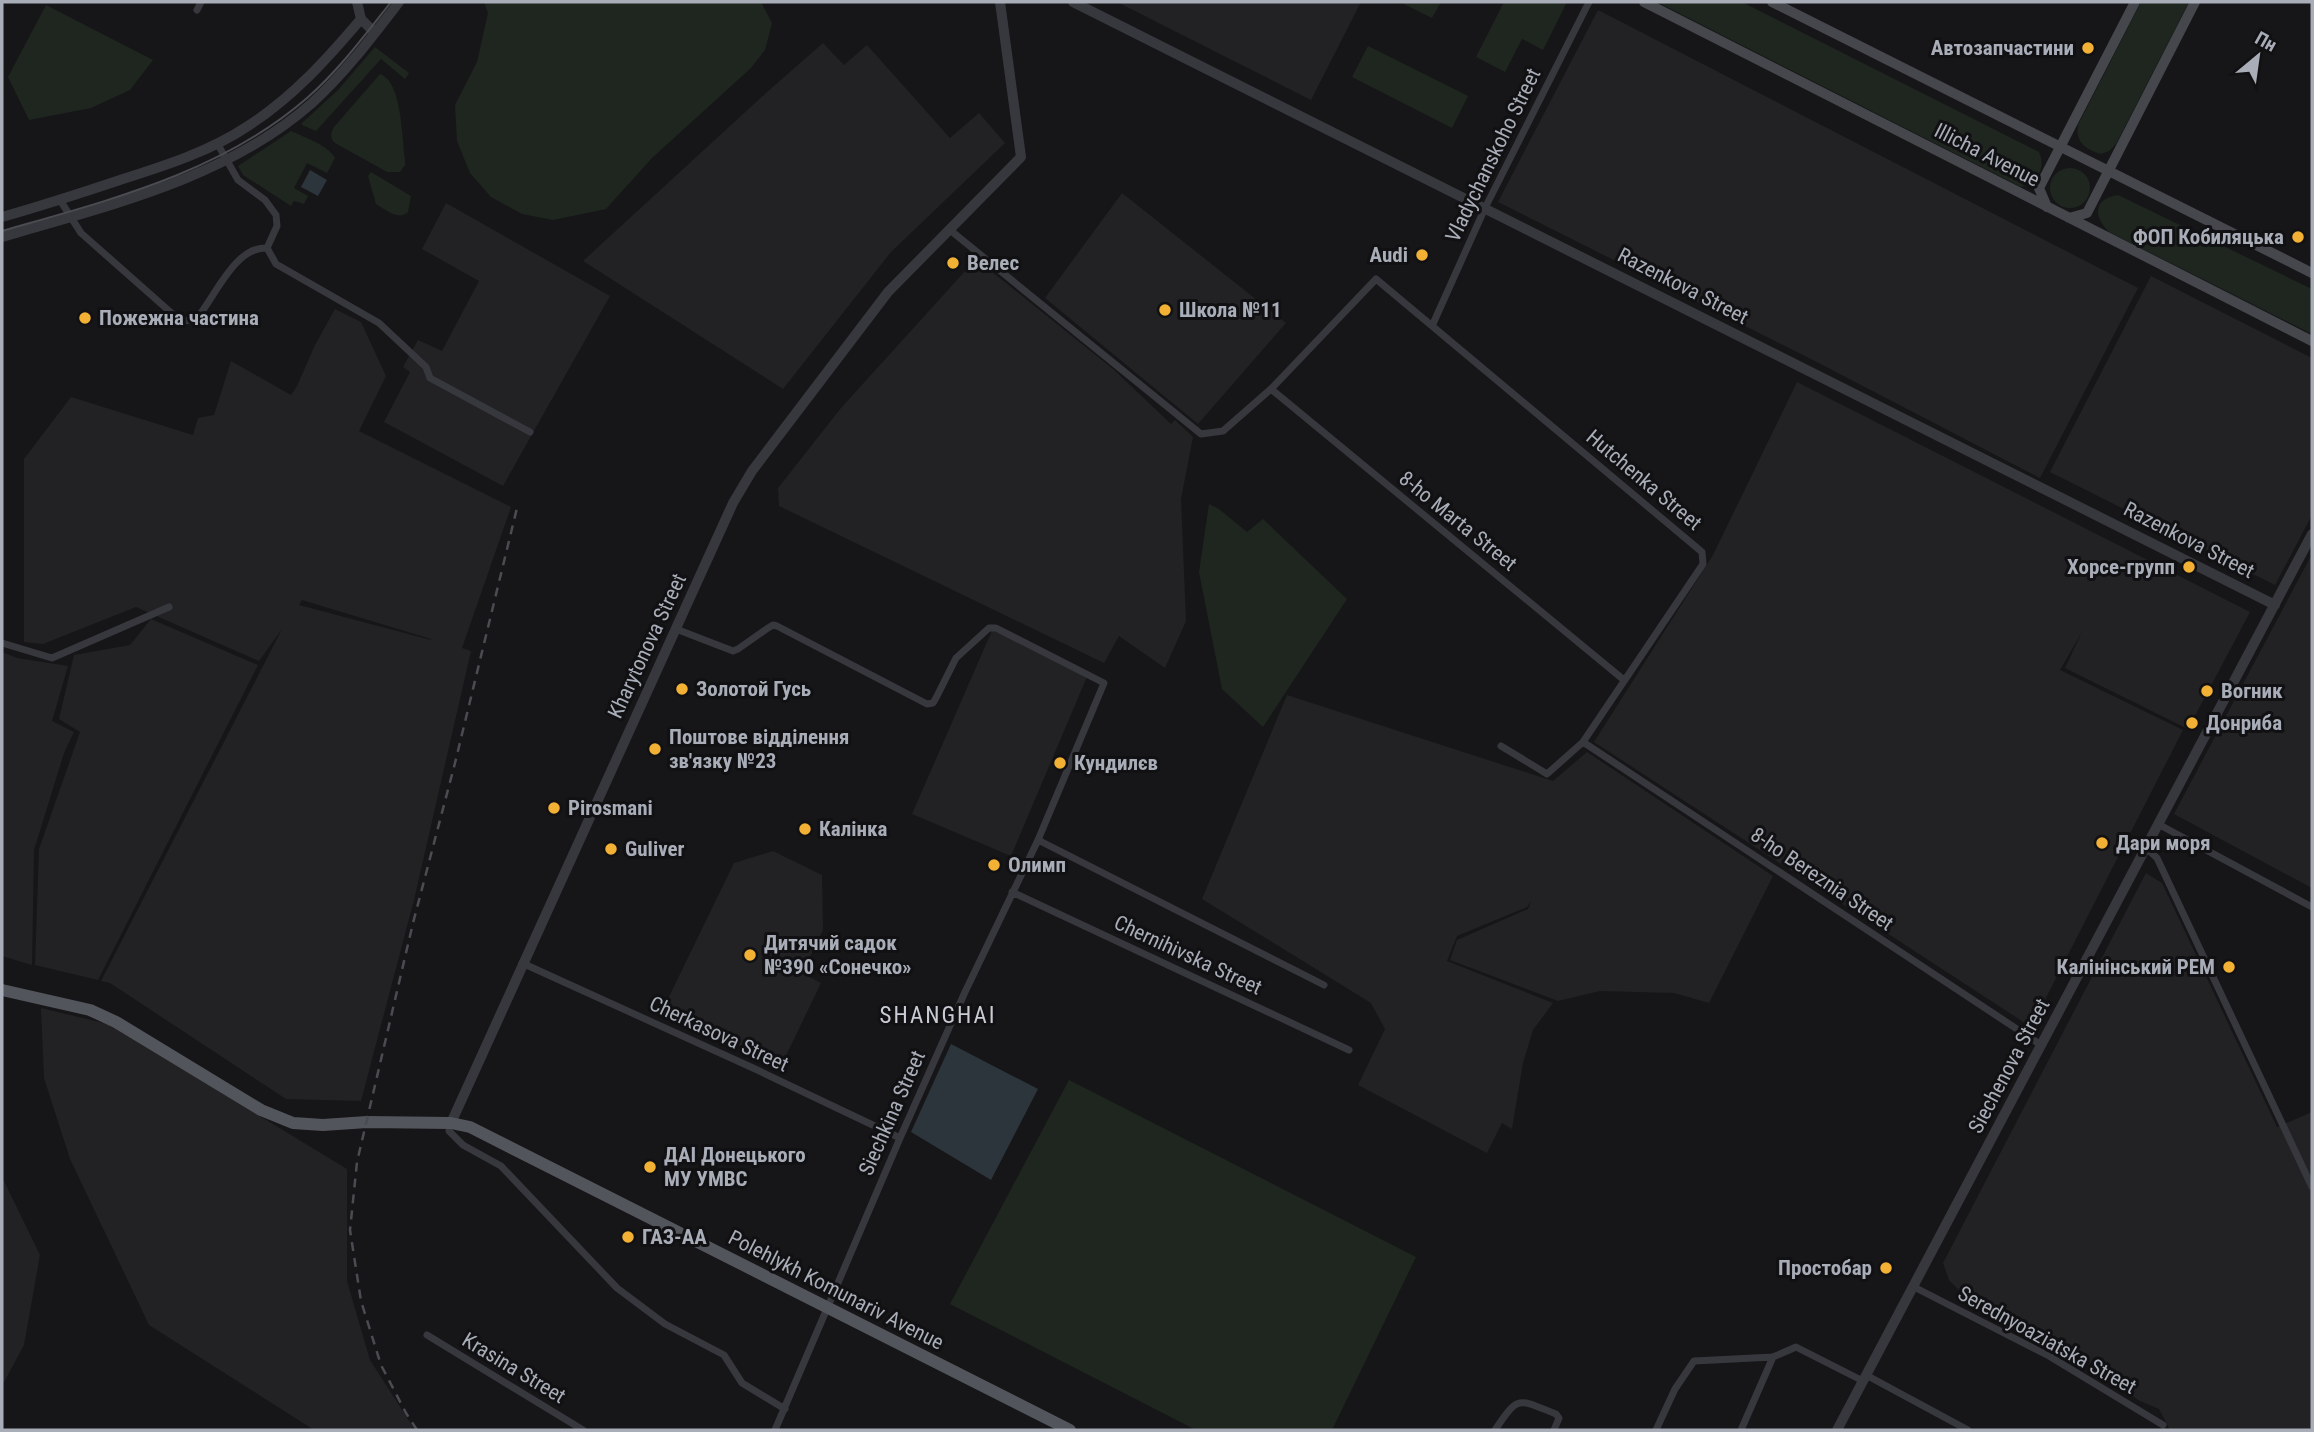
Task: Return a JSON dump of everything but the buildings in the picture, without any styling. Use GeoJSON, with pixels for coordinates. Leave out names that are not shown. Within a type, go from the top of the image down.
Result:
{"type":"FeatureCollection","features":[{"type":"Feature","properties":{"kind":"main road","name":"Illicha Avenue"},"geometry":{"type":"LineString","coordinates":[[1644,2],[2312,341]]}},
{"type":"Feature","properties":{"kind":"main road","name":"Illicha Avenue"},"geometry":{"type":"LineString","coordinates":[[1772,2],[2312,273]]}},
{"type":"Feature","properties":{"kind":"main road"},"geometry":{"type":"LineString","coordinates":[[2047,207],[2039,188],[2135,2]]}},
{"type":"Feature","properties":{"kind":"main road"},"geometry":{"type":"LineString","coordinates":[[2069,218],[2087,213],[2195,2]]}},
{"type":"Feature","properties":{"kind":"main road","name":"Polehlykh Komunariv Avenue"},"geometry":{"type":"LineString","coordinates":[[2,990],[90,1010],[116,1022],[261,1110],[285,1121],[323,1125],[367,1122],[451,1123],[470,1126],[1070,1430]]}},
{"type":"Feature","properties":{"kind":"street"},"geometry":{"type":"LineString","coordinates":[[197,10],[201,2]]}},
{"type":"Feature","properties":{"kind":"street"},"geometry":{"type":"LineString","coordinates":[[357,2],[361,19],[375,33]]}},
{"type":"Feature","properties":{"kind":"street"},"geometry":{"type":"LineString","coordinates":[[2,237],[183,180],[259,142],[311,103],[335,80],[398,2]]}},
{"type":"Feature","properties":{"kind":"street","name":"Kharytonova Street"},"geometry":{"type":"LineString","coordinates":[[451,1123],[733,503],[752,471],[888,292],[1021,157],[1000,2]]}},
{"type":"Feature","properties":{"kind":"street","name":"Razenkova Street"},"geometry":{"type":"LineString","coordinates":[[1073,2],[2275,605]]}},
{"type":"Feature","properties":{"kind":"street","name":"Vladychanskoho Street"},"geometry":{"type":"LineString","coordinates":[[1432,326],[1485,208],[1589,2]]}},
{"type":"Feature","properties":{"kind":"street"},"geometry":{"type":"LineString","coordinates":[[2,218],[172,163],[217,144],[249,126],[298,88],[361,19]]}},
{"type":"Feature","properties":{"kind":"street"},"geometry":{"type":"LineString","coordinates":[[217,144],[238,180],[265,200],[276,215],[277,226],[267,248]]}},
{"type":"Feature","properties":{"kind":"street"},"geometry":{"type":"LineString","coordinates":[[60,200],[81,233],[176,317],[190,322],[205,309],[239,259],[260,248],[267,248]]}},
{"type":"Feature","properties":{"kind":"street"},"geometry":{"type":"LineString","coordinates":[[950,230],[1201,434],[1223,431],[1270,389]]}},
{"type":"Feature","properties":{"kind":"street"},"geometry":{"type":"LineString","coordinates":[[267,248],[276,264],[379,323],[426,368],[430,378],[530,432]]}},
{"type":"Feature","properties":{"kind":"street","name":"Hutchenka Street"},"geometry":{"type":"LineString","coordinates":[[1270,389],[1376,279],[1702,552],[1703,564],[1583,742],[1547,774],[1501,746]]}},
{"type":"Feature","properties":{"kind":"street","name":"8-ho Marta Street"},"geometry":{"type":"LineString","coordinates":[[1270,389],[1624,680]]}},
{"type":"Feature","properties":{"kind":"street","name":"Siechenova Street"},"geometry":{"type":"LineString","coordinates":[[1837,1430],[2312,534]]}},
{"type":"Feature","properties":{"kind":"street"},"geometry":{"type":"LineString","coordinates":[[2,643],[52,658],[169,607]]}},
{"type":"Feature","properties":{"kind":"street","name":"Siechkina Street"},"geometry":{"type":"LineString","coordinates":[[676,629],[733,650],[768,628],[777,626],[927,704],[933,703],[956,659],[989,628],[996,628],[1104,683],[1038,840],[1012,891],[900,1138],[775,1430]]}},
{"type":"Feature","properties":{"kind":"street","name":"8-ho Bereznia Street"},"geometry":{"type":"LineString","coordinates":[[1583,742],[2041,1045]]}},
{"type":"Feature","properties":{"kind":"street"},"geometry":{"type":"LineString","coordinates":[[2158,824],[2312,907]]}},
{"type":"Feature","properties":{"kind":"street","name":"Chernihivska Street"},"geometry":{"type":"LineString","coordinates":[[1038,840],[1324,985]]}},
{"type":"Feature","properties":{"kind":"street"},"geometry":{"type":"LineString","coordinates":[[2146,848],[2157,858],[2312,1187]]}},
{"type":"Feature","properties":{"kind":"street","name":"Chernihivska Street"},"geometry":{"type":"LineString","coordinates":[[1012,891],[1349,1050]]}},
{"type":"Feature","properties":{"kind":"street","name":"Cherkasova Street"},"geometry":{"type":"LineString","coordinates":[[522,963],[741,1062],[900,1138]]}},
{"type":"Feature","properties":{"kind":"street"},"geometry":{"type":"LineString","coordinates":[[451,1123],[449,1131],[463,1145],[501,1166],[617,1288],[664,1324],[724,1355],[742,1383],[785,1409]]}},
{"type":"Feature","properties":{"kind":"street","name":"Serednyoaziatska Street"},"geometry":{"type":"LineString","coordinates":[[1914,1287],[2049,1356],[2163,1425]]}},
{"type":"Feature","properties":{"kind":"street","name":"Krasina Street"},"geometry":{"type":"LineString","coordinates":[[427,1335],[583,1430]]}},
{"type":"Feature","properties":{"kind":"street"},"geometry":{"type":"LineString","coordinates":[[1656,1430],[1675,1389],[1694,1361],[1773,1357],[1796,1347],[1968,1430]]}},
{"type":"Feature","properties":{"kind":"street"},"geometry":{"type":"LineString","coordinates":[[1741,1430],[1773,1357]]}},
{"type":"Feature","properties":{"kind":"street"},"geometry":{"type":"LineString","coordinates":[[1495,1430],[1509,1409],[1519,1402],[1526,1402],[1556,1414],[1559,1418],[1554,1430]]}},
{"type":"Feature","properties":{"kind":"shaded area"},"geometry":{"type":"Polygon","coordinates":[[[484,2],[761,2],[772,23],[765,50],[751,68],[652,158],[606,209],[553,220],[522,214],[491,197],[470,173],[457,141],[455,105],[477,62],[488,13],[484,2]]]}},
{"type":"Feature","properties":{"kind":"shaded area"},"geometry":{"type":"Polygon","coordinates":[[[1117,2],[1361,2],[1311,100],[1117,2]]]}},
{"type":"Feature","properties":{"kind":"shaded area"},"geometry":{"type":"Polygon","coordinates":[[[1400,2],[1441,2],[1432,18],[1400,2]]]}},
{"type":"Feature","properties":{"kind":"shaded area"},"geometry":{"type":"Polygon","coordinates":[[[1504,2],[1567,2],[1543,50],[1522,39],[1505,72],[1476,57],[1504,2]]]}},
{"type":"Feature","properties":{"kind":"shaded area"},"geometry":{"type":"Polygon","coordinates":[[[1657,2],[1742,2],[2039,152],[2042,164],[2039,174],[2032,182],[2021,187],[1657,2]]]}},
{"type":"Feature","properties":{"kind":"shaded area"},"geometry":{"type":"Polygon","coordinates":[[[2141,2],[2189,2],[2116,144],[2101,154],[2080,141],[2078,125],[2141,2]]]}},
{"type":"Feature","properties":{"kind":"shaded area"},"geometry":{"type":"Polygon","coordinates":[[[46,5],[153,60],[130,90],[91,108],[29,120],[8,77],[46,5]]]}},
{"type":"Feature","properties":{"kind":"shaded area"},"geometry":{"type":"Polygon","coordinates":[[[1598,10],[2138,288],[2040,478],[1811,359],[1498,202],[1598,10]]]}},
{"type":"Feature","properties":{"kind":"shaded area"},"geometry":{"type":"Polygon","coordinates":[[[823,43],[844,65],[867,45],[950,138],[979,113],[1005,143],[891,252],[783,389],[583,261],[823,43]]]}},
{"type":"Feature","properties":{"kind":"shaded area"},"geometry":{"type":"Polygon","coordinates":[[[1368,46],[1468,96],[1452,128],[1352,77],[1368,46]]]}},
{"type":"Feature","properties":{"kind":"shaded area"},"geometry":{"type":"Polygon","coordinates":[[[375,47],[409,73],[405,79],[381,59],[316,131],[302,125],[338,90],[375,47]]]}},
{"type":"Feature","properties":{"kind":"shaded area"},"geometry":{"type":"Polygon","coordinates":[[[380,74],[393,87],[400,111],[405,165],[400,172],[387,172],[335,143],[331,137],[334,127],[380,74]]]}},
{"type":"Feature","properties":{"kind":"shaded area"},"geometry":{"type":"Polygon","coordinates":[[[291,131],[321,145],[335,158],[327,173],[307,163],[294,188],[308,196],[304,204],[294,201],[291,206],[243,175],[238,166],[291,131]]]}},
{"type":"Feature","properties":{"kind":"shaded area"},"geometry":{"type":"Polygon","coordinates":[[[2070,168],[2078,169],[2084,174],[2089,180],[2089,196],[2084,202],[2078,207],[2070,208],[2062,207],[2056,202],[2051,196],[2050,188],[2051,180],[2056,174],[2062,169],[2070,168]]]}},
{"type":"Feature","properties":{"kind":"shaded area"},"geometry":{"type":"Polygon","coordinates":[[[310,170],[327,180],[318,196],[301,187],[310,170]]]}},
{"type":"Feature","properties":{"kind":"shaded area"},"geometry":{"type":"Polygon","coordinates":[[[371,172],[411,196],[408,212],[397,215],[376,204],[368,176],[371,172]]]}},
{"type":"Feature","properties":{"kind":"shaded area","name":"Школа №11"},"geometry":{"type":"Polygon","coordinates":[[[1122,193],[1286,323],[1198,424],[1045,298],[1122,193]]]}},
{"type":"Feature","properties":{"kind":"shaded area"},"geometry":{"type":"Polygon","coordinates":[[[2118,195],[2312,289],[2312,334],[2109,232],[2100,220],[2098,209],[2104,200],[2118,195]]]}},
{"type":"Feature","properties":{"kind":"shaded area"},"geometry":{"type":"Polygon","coordinates":[[[446,203],[610,296],[503,486],[384,422],[410,372],[403,367],[418,340],[442,351],[479,281],[422,249],[446,203]]]}},
{"type":"Feature","properties":{"kind":"shaded area"},"geometry":{"type":"Polygon","coordinates":[[[976,259],[1113,369],[1171,424],[1175,420],[1193,437],[1181,499],[1186,621],[1165,668],[1119,636],[1104,663],[779,506],[778,488],[841,408],[976,259]]]}},
{"type":"Feature","properties":{"kind":"shaded area"},"geometry":{"type":"Polygon","coordinates":[[[2151,276],[2312,358],[2312,515],[2275,585],[2050,472],[2151,276]]]}},
{"type":"Feature","properties":{"kind":"shaded area"},"geometry":{"type":"Polygon","coordinates":[[[335,309],[361,322],[386,376],[359,431],[511,507],[462,648],[471,651],[414,900],[361,1101],[286,1099],[110,983],[101,981],[282,629],[259,661],[136,607],[43,644],[24,642],[24,459],[71,397],[193,435],[198,418],[214,415],[231,361],[291,395],[335,309]],[[302,600],[299,605],[431,640],[302,600]]]}},
{"type":"Feature","properties":{"kind":"shaded area"},"geometry":{"type":"Polygon","coordinates":[[[1797,382],[2250,612],[2188,729],[2065,668],[2082,632],[2060,670],[2183,730],[2031,1027],[1594,742],[1713,555],[1797,382]]]}},
{"type":"Feature","properties":{"kind":"shaded area"},"geometry":{"type":"Polygon","coordinates":[[[1209,504],[1247,532],[1263,519],[1347,599],[1263,727],[1222,689],[1199,572],[1209,504]]]}},
{"type":"Feature","properties":{"kind":"shaded area"},"geometry":{"type":"Polygon","coordinates":[[[2312,554],[2312,888],[2174,814],[2312,554]]]}},
{"type":"Feature","properties":{"kind":"shaded area"},"geometry":{"type":"Polygon","coordinates":[[[151,619],[258,665],[98,980],[35,965],[39,849],[80,732],[59,719],[74,655],[130,645],[151,619]]]}},
{"type":"Feature","properties":{"kind":"shaded area"},"geometry":{"type":"Polygon","coordinates":[[[994,626],[1089,672],[1011,856],[912,814],[994,626]]]}},
{"type":"Feature","properties":{"kind":"shaded area"},"geometry":{"type":"Polygon","coordinates":[[[2,652],[17,658],[68,666],[52,721],[74,732],[64,753],[34,850],[32,965],[2,956],[2,652]]]}},
{"type":"Feature","properties":{"kind":"shaded area"},"geometry":{"type":"Polygon","coordinates":[[[1287,695],[1553,781],[1587,752],[1773,876],[1709,1003],[1674,993],[1600,991],[1558,1001],[1450,960],[1457,940],[1528,909],[1531,901],[1527,907],[1457,936],[1447,961],[1553,1003],[1533,1030],[1523,1063],[1512,1129],[1502,1123],[1487,1153],[1358,1085],[1385,1029],[1371,1003],[1202,899],[1287,695]]]}},
{"type":"Feature","properties":{"kind":"shaded area","name":"Дитячий садок №390 «Сонечко»"},"geometry":{"type":"Polygon","coordinates":[[[773,851],[822,875],[823,930],[802,973],[821,983],[781,1066],[663,1009],[734,863],[773,851]]]}},
{"type":"Feature","properties":{"kind":"shaded area"},"geometry":{"type":"Polygon","coordinates":[[[2146,873],[2162,883],[2277,1127],[2312,1112],[2312,1430],[2170,1430],[2159,1409],[2138,1400],[2078,1353],[2071,1356],[1967,1302],[1967,1298],[1949,1280],[1943,1263],[2146,873]]]}},
{"type":"Feature","properties":{"kind":"shaded area"},"geometry":{"type":"Polygon","coordinates":[[[41,1008],[108,1024],[347,1169],[347,1281],[370,1360],[415,1430],[314,1430],[149,1325],[70,1159],[44,1078],[41,1008]]]}},
{"type":"Feature","properties":{"kind":"shaded area"},"geometry":{"type":"Polygon","coordinates":[[[951,1044],[1038,1089],[991,1180],[911,1132],[951,1044]]]}},
{"type":"Feature","properties":{"kind":"shaded area"},"geometry":{"type":"Polygon","coordinates":[[[1069,1080],[1416,1257],[1332,1430],[1196,1430],[950,1304],[1069,1080]]]}},
{"type":"Feature","properties":{"kind":"shaded area"},"geometry":{"type":"Polygon","coordinates":[[[2,1177],[40,1255],[24,1345],[2,1386],[2,1177]]]}},
{"type":"Feature","properties":{"kind":"tram line"},"geometry":{"type":"LineString","coordinates":[[2,231],[83,208],[162,181],[238,146],[274,124],[319,87],[391,2]]}},
{"type":"Feature","properties":{"kind":"railway"},"geometry":{"type":"LineString","coordinates":[[417,1430],[381,1365],[361,1301],[350,1230],[357,1162],[413,923],[517,508]]}},
{"type":"Feature","properties":{"kind":"place","name":"Автозапчастини"},"geometry":{"type":"Point","coordinates":[2088,48]}},
{"type":"Feature","properties":{"kind":"place","name":"ФОП Кобиляцька"},"geometry":{"type":"Point","coordinates":[2298,237]}},
{"type":"Feature","properties":{"kind":"place","name":"Audi"},"geometry":{"type":"Point","coordinates":[1422,255]}},
{"type":"Feature","properties":{"kind":"place","name":"Велес"},"geometry":{"type":"Point","coordinates":[953,263]}},
{"type":"Feature","properties":{"kind":"place","name":"Школа №11"},"geometry":{"type":"Point","coordinates":[1165,310]}},
{"type":"Feature","properties":{"kind":"place","name":"Пожежна частина"},"geometry":{"type":"Point","coordinates":[85,318]}},
{"type":"Feature","properties":{"kind":"place","name":"Хорсе-групп"},"geometry":{"type":"Point","coordinates":[2189,567]}},
{"type":"Feature","properties":{"kind":"place","name":"Золотой Гусь"},"geometry":{"type":"Point","coordinates":[682,689]}},
{"type":"Feature","properties":{"kind":"place","name":"Вогник"},"geometry":{"type":"Point","coordinates":[2207,691]}},
{"type":"Feature","properties":{"kind":"place","name":"Донриба"},"geometry":{"type":"Point","coordinates":[2192,723]}},
{"type":"Feature","properties":{"kind":"place","name":"Поштове відділення зв'язку №23"},"geometry":{"type":"Point","coordinates":[655,749]}},
{"type":"Feature","properties":{"kind":"place","name":"Кундилєв"},"geometry":{"type":"Point","coordinates":[1060,763]}},
{"type":"Feature","properties":{"kind":"place","name":"Pirosmani"},"geometry":{"type":"Point","coordinates":[554,808]}},
{"type":"Feature","properties":{"kind":"place","name":"Калінка"},"geometry":{"type":"Point","coordinates":[805,829]}},
{"type":"Feature","properties":{"kind":"place","name":"Дари моря"},"geometry":{"type":"Point","coordinates":[2102,843]}},
{"type":"Feature","properties":{"kind":"place","name":"Guliver"},"geometry":{"type":"Point","coordinates":[611,849]}},
{"type":"Feature","properties":{"kind":"place","name":"Олимп"},"geometry":{"type":"Point","coordinates":[994,865]}},
{"type":"Feature","properties":{"kind":"place","name":"Дитячий садок №390 «Сонечко»"},"geometry":{"type":"Point","coordinates":[750,955]}},
{"type":"Feature","properties":{"kind":"place","name":"Калінінський РЕМ"},"geometry":{"type":"Point","coordinates":[2229,967]}},
{"type":"Feature","properties":{"kind":"place","name":"ДАІ Донецького МУ УМВС"},"geometry":{"type":"Point","coordinates":[650,1167]}},
{"type":"Feature","properties":{"kind":"place","name":"ГАЗ-АА"},"geometry":{"type":"Point","coordinates":[628,1237]}},
{"type":"Feature","properties":{"kind":"place","name":"Простобар"},"geometry":{"type":"Point","coordinates":[1886,1268]}},
{"type":"Feature","properties":{"kind":"district","name":"SHANGHAI"},"geometry":{"type":"Point","coordinates":[938,1015]}}]}
